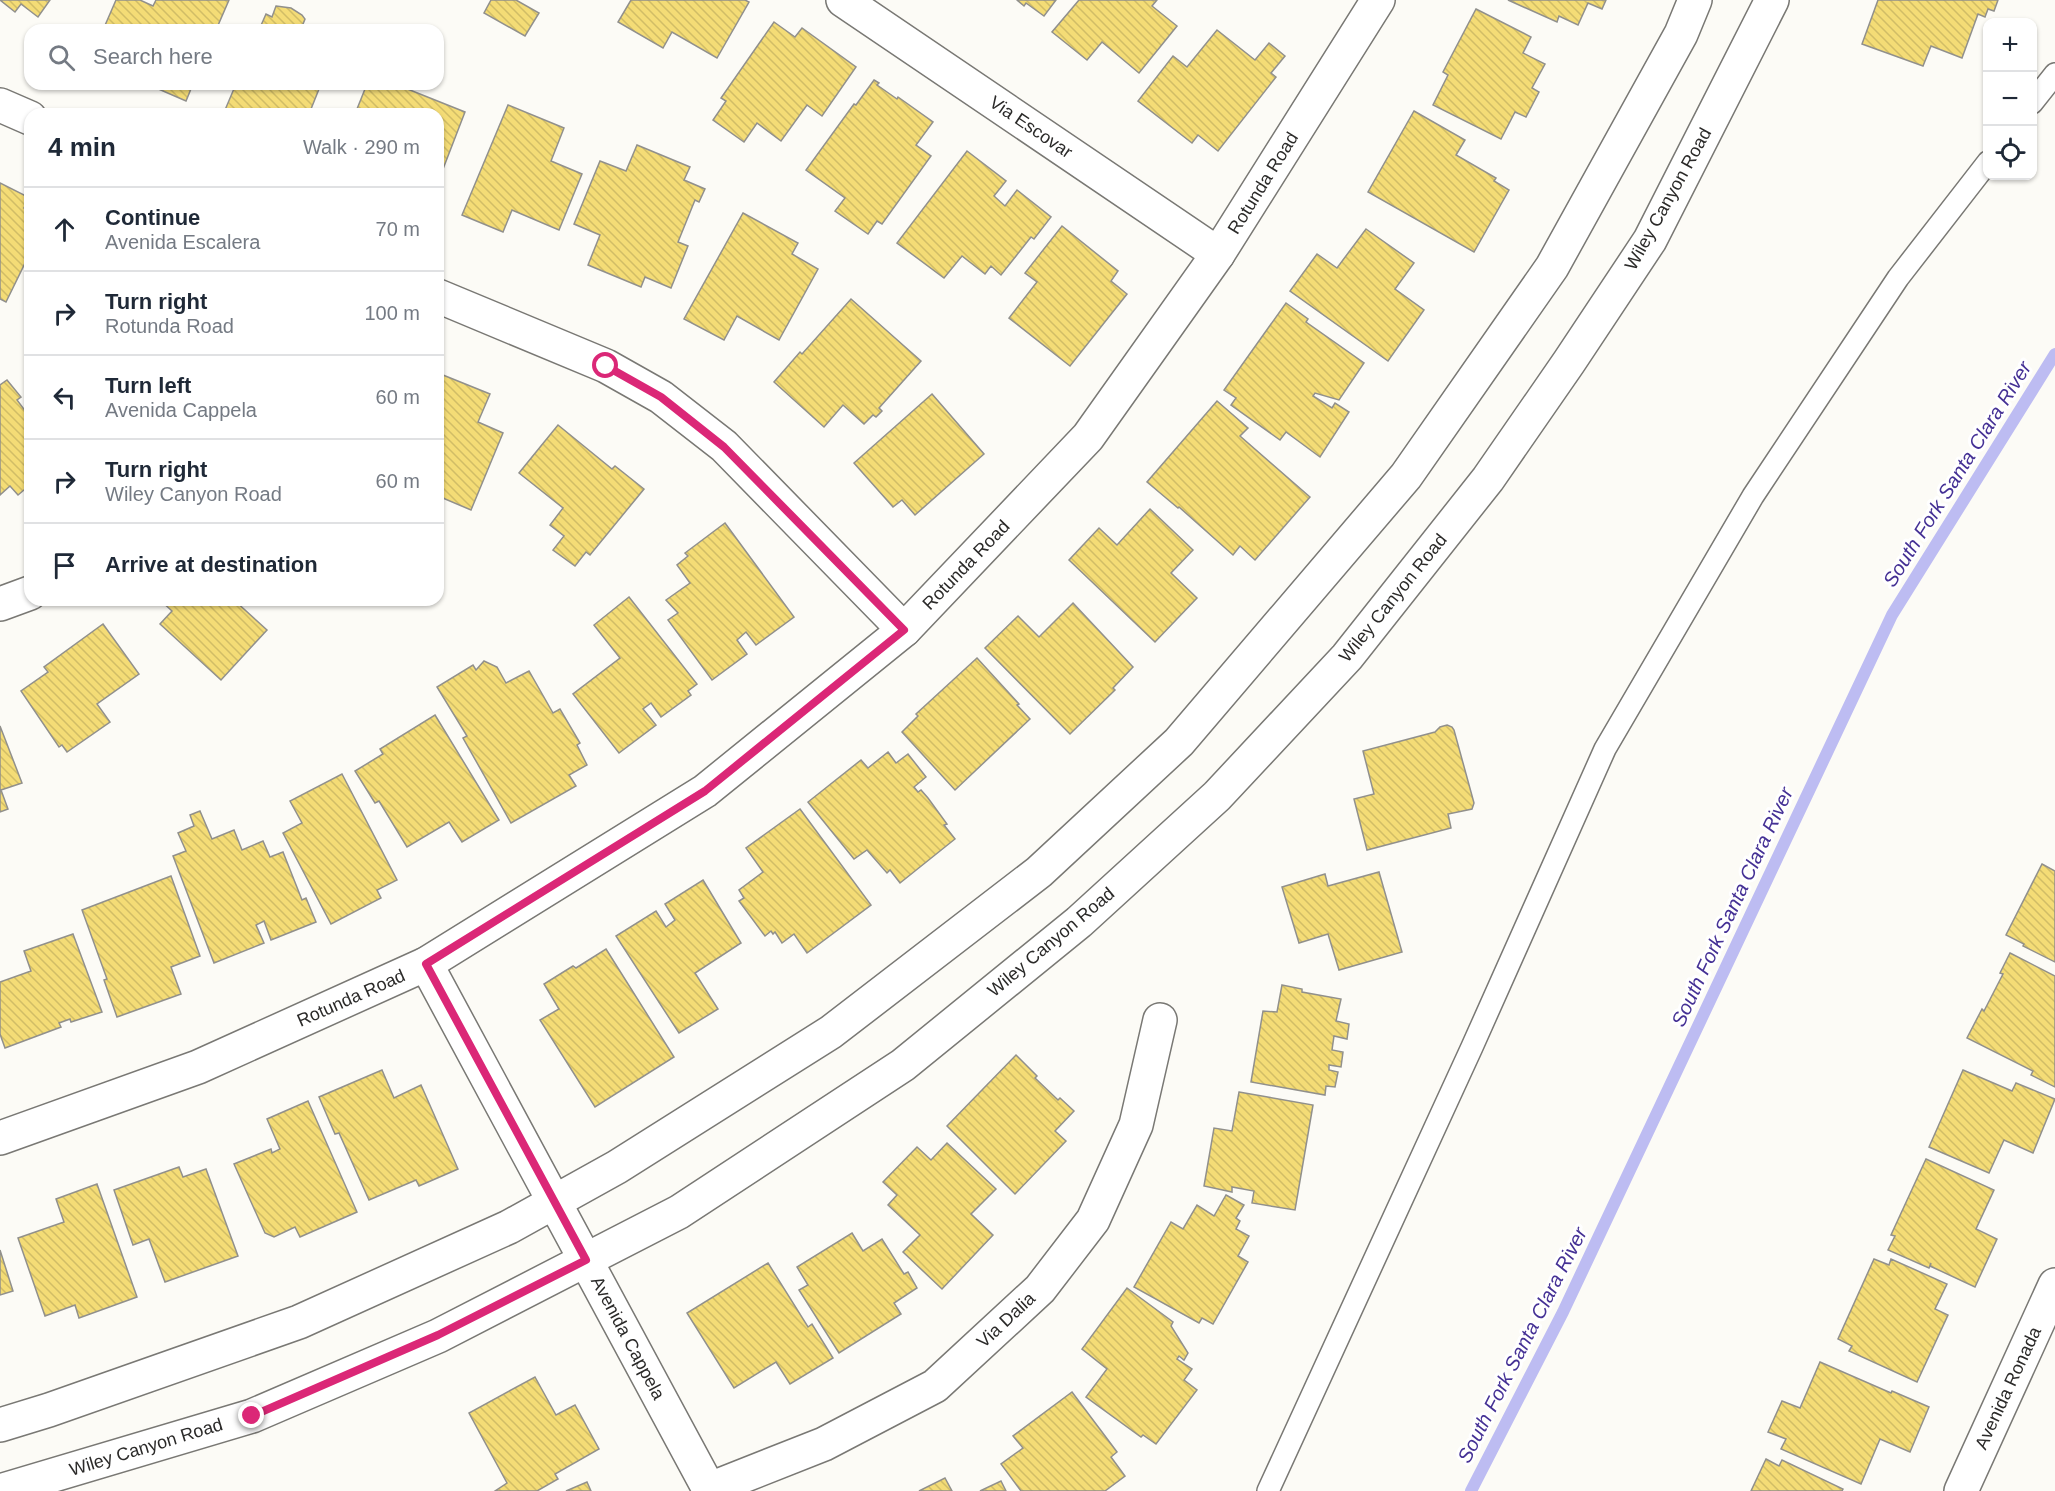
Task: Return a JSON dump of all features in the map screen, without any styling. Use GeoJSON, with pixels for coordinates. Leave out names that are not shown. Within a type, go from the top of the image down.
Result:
{"type":"FeatureCollection","features":[{"type":"Feature","properties":{"kind":"main road","name":"Via Escovar"},"geometry":{"type":"LineString","coordinates":[[843,0],[1218,254]]}},
{"type":"Feature","properties":{"kind":"main road","name":"Rotunda Road"},"geometry":{"type":"LineString","coordinates":[[0,1138],[198,1067],[426,964],[705,791],[904,630],[1088,437],[1218,254],[1378,0]]}},
{"type":"Feature","properties":{"kind":"main road"},"geometry":{"type":"LineString","coordinates":[[0,1425],[299,1323],[509,1227],[617,1167],[831,1032],[1039,872],[1179,742],[1406,476],[1552,267],[1681,34],[1695,0]]}},
{"type":"Feature","properties":{"kind":"main road","name":"Wiley Canyon Road"},"geometry":{"type":"LineString","coordinates":[[0,1491],[252,1416],[438,1335],[679,1212],[903,1065],[1079,922],[1217,796],[1347,657],[1488,479],[1569,363],[1650,240],[1772,0]]}},
{"type":"Feature","properties":{"kind":"main road"},"geometry":{"type":"LineString","coordinates":[[0,105],[24,115]]}},
{"type":"Feature","properties":{"kind":"main road"},"geometry":{"type":"LineString","coordinates":[[444,298],[606,366],[661,397],[724,447],[904,630]]}},
{"type":"Feature","properties":{"kind":"main road"},"geometry":{"type":"LineString","coordinates":[[0,604],[24,595]]}},
{"type":"Feature","properties":{"kind":"main road","name":"Avenida Cappela"},"geometry":{"type":"LineString","coordinates":[[426,964],[710,1490]]}},
{"type":"Feature","properties":{"kind":"main road","name":"Via Dalia"},"geometry":{"type":"LineString","coordinates":[[710,1490],[824,1444],[935,1386],[1041,1289],[1093,1220],[1136,1125],[1160,1020]]}},
{"type":"Feature","properties":{"kind":"main road","name":"Avenida Ronada"},"geometry":{"type":"LineString","coordinates":[[1966,1490],[2055,1285]]}},
{"type":"Feature","properties":{"kind":"lane"},"geometry":{"type":"LineString","coordinates":[[2037,97],[2055,74]]}},
{"type":"Feature","properties":{"kind":"lane"},"geometry":{"type":"LineString","coordinates":[[1268,1491],[1472,1047],[1605,749],[1753,496],[1898,278],[1983,168]]}},
{"type":"Feature","properties":{"kind":"building"},"geometry":{"type":"Polygon","coordinates":[[[0,0],[50,0],[38,17],[21,4],[15,12],[0,0]]]}},
{"type":"Feature","properties":{"kind":"building"},"geometry":{"type":"Polygon","coordinates":[[[116,0],[140,0],[153,6],[156,0],[229,0],[219,24],[106,24],[116,0]]]}},
{"type":"Feature","properties":{"kind":"building"},"geometry":{"type":"Polygon","coordinates":[[[491,0],[516,0],[539,13],[525,36],[484,13],[491,0]]]}},
{"type":"Feature","properties":{"kind":"building"},"geometry":{"type":"Polygon","coordinates":[[[631,0],[745,0],[749,2],[717,58],[672,32],[663,48],[618,22],[631,0]]]}},
{"type":"Feature","properties":{"kind":"building"},"geometry":{"type":"Polygon","coordinates":[[[1017,0],[1056,0],[1044,16],[1026,3],[1024,6],[1017,0]]]}},
{"type":"Feature","properties":{"kind":"building"},"geometry":{"type":"Polygon","coordinates":[[[1079,0],[1157,0],[1152,6],[1177,26],[1139,73],[1102,42],[1087,60],[1052,32],[1079,0]]]}},
{"type":"Feature","properties":{"kind":"building"},"geometry":{"type":"Polygon","coordinates":[[[1508,0],[1606,0],[1602,9],[1588,3],[1578,25],[1559,16],[1557,22],[1508,0]]]}},
{"type":"Feature","properties":{"kind":"building"},"geometry":{"type":"Polygon","coordinates":[[[1878,0],[1998,0],[1994,11],[1988,9],[1985,17],[1978,14],[1962,58],[1931,46],[1923,66],[1862,44],[1878,0]]]}},
{"type":"Feature","properties":{"kind":"building"},"geometry":{"type":"Polygon","coordinates":[[[276,6],[291,8],[305,19],[303,24],[262,24],[266,14],[272,17],[276,6]]]}},
{"type":"Feature","properties":{"kind":"building"},"geometry":{"type":"Polygon","coordinates":[[[1476,9],[1531,37],[1523,53],[1545,64],[1532,88],[1539,92],[1526,117],[1515,112],[1501,139],[1433,105],[1448,75],[1443,72],[1476,9]]]}},
{"type":"Feature","properties":{"kind":"building"},"geometry":{"type":"Polygon","coordinates":[[[774,22],[795,37],[802,28],[856,67],[822,116],[807,105],[781,141],[757,123],[744,142],[713,120],[726,101],[721,98],[774,22]]]}},
{"type":"Feature","properties":{"kind":"building"},"geometry":{"type":"Polygon","coordinates":[[[1217,30],[1255,60],[1269,43],[1285,56],[1271,73],[1276,77],[1218,151],[1198,135],[1192,143],[1138,101],[1173,56],[1187,67],[1217,30]]]}},
{"type":"Feature","properties":{"kind":"building"},"geometry":{"type":"Polygon","coordinates":[[[874,80],[879,83],[877,85],[933,122],[916,145],[931,156],[882,224],[877,221],[868,234],[835,211],[845,198],[806,170],[874,80]]]}},
{"type":"Feature","properties":{"kind":"building"},"geometry":{"type":"Polygon","coordinates":[[[161,90],[191,90],[186,101],[161,90]]]}},
{"type":"Feature","properties":{"kind":"building"},"geometry":{"type":"Polygon","coordinates":[[[233,90],[319,90],[311,108],[226,108],[233,90]]]}},
{"type":"Feature","properties":{"kind":"building"},"geometry":{"type":"Polygon","coordinates":[[[365,90],[410,90],[465,112],[444,166],[444,108],[357,108],[365,90]]]}},
{"type":"Feature","properties":{"kind":"building"},"geometry":{"type":"Polygon","coordinates":[[[508,105],[564,128],[551,161],[582,174],[559,230],[512,210],[503,232],[462,215],[508,105]]]}},
{"type":"Feature","properties":{"kind":"building"},"geometry":{"type":"Polygon","coordinates":[[[1414,111],[1465,140],[1456,155],[1496,178],[1494,181],[1509,190],[1474,252],[1368,192],[1414,111]]]}},
{"type":"Feature","properties":{"kind":"building"},"geometry":{"type":"Polygon","coordinates":[[[637,145],[690,167],[684,180],[705,189],[699,202],[695,200],[678,242],[688,246],[671,288],[645,277],[641,287],[588,265],[600,235],[574,224],[600,161],[626,171],[637,145]]]}},
{"type":"Feature","properties":{"kind":"building"},"geometry":{"type":"Polygon","coordinates":[[[967,151],[1006,181],[994,196],[1005,206],[1017,190],[1051,217],[1034,239],[1031,237],[1001,275],[991,266],[985,274],[962,256],[944,278],[897,243],[967,151]]]}},
{"type":"Feature","properties":{"kind":"building"},"geometry":{"type":"Polygon","coordinates":[[[0,183],[24,195],[24,265],[6,302],[0,299],[0,183]]]}},
{"type":"Feature","properties":{"kind":"building"},"geometry":{"type":"Polygon","coordinates":[[[743,213],[798,243],[792,254],[818,269],[779,340],[737,316],[724,340],[684,319],[743,213]]]}},
{"type":"Feature","properties":{"kind":"building"},"geometry":{"type":"Polygon","coordinates":[[[1062,226],[1118,271],[1111,281],[1127,294],[1070,366],[1009,318],[1037,282],[1025,273],[1062,226]]]}},
{"type":"Feature","properties":{"kind":"building"},"geometry":{"type":"Polygon","coordinates":[[[1366,229],[1414,263],[1395,289],[1424,310],[1388,361],[1290,291],[1317,254],[1337,268],[1366,229]]]}},
{"type":"Feature","properties":{"kind":"building"},"geometry":{"type":"Polygon","coordinates":[[[851,299],[921,361],[879,408],[882,411],[876,417],[873,415],[864,424],[843,405],[824,427],[774,382],[851,299]]]}},
{"type":"Feature","properties":{"kind":"building"},"geometry":{"type":"Polygon","coordinates":[[[1286,303],[1308,319],[1306,322],[1364,363],[1339,400],[1315,393],[1313,396],[1332,408],[1335,403],[1349,412],[1320,457],[1286,432],[1280,440],[1231,405],[1236,398],[1224,390],[1286,303]]]}},
{"type":"Feature","properties":{"kind":"building"},"geometry":{"type":"Polygon","coordinates":[[[444,375],[490,394],[478,422],[503,433],[471,510],[444,499],[444,375]]]}},
{"type":"Feature","properties":{"kind":"building"},"geometry":{"type":"Polygon","coordinates":[[[7,380],[21,397],[17,400],[24,409],[24,490],[18,495],[10,486],[0,495],[0,385],[7,380]]]}},
{"type":"Feature","properties":{"kind":"building"},"geometry":{"type":"Polygon","coordinates":[[[932,394],[984,454],[915,515],[902,500],[893,507],[854,463],[932,394]]]}},
{"type":"Feature","properties":{"kind":"building"},"geometry":{"type":"Polygon","coordinates":[[[1217,401],[1248,428],[1240,436],[1310,497],[1255,560],[1240,546],[1233,555],[1147,482],[1217,401]]]}},
{"type":"Feature","properties":{"kind":"building"},"geometry":{"type":"Polygon","coordinates":[[[558,425],[612,469],[615,466],[644,489],[590,555],[586,552],[575,566],[553,550],[564,536],[550,525],[563,508],[519,473],[558,425]]]}},
{"type":"Feature","properties":{"kind":"building"},"geometry":{"type":"Polygon","coordinates":[[[1150,509],[1193,550],[1171,573],[1197,598],[1155,642],[1069,560],[1099,528],[1117,545],[1150,509]]]}},
{"type":"Feature","properties":{"kind":"building"},"geometry":{"type":"Polygon","coordinates":[[[725,523],[794,617],[756,645],[746,632],[737,640],[747,654],[712,680],[668,620],[678,613],[666,600],[690,583],[677,565],[688,556],[685,553],[725,523]]]}},
{"type":"Feature","properties":{"kind":"building"},"geometry":{"type":"Polygon","coordinates":[[[629,597],[697,684],[688,691],[691,695],[661,717],[651,703],[643,709],[656,725],[619,753],[573,694],[620,658],[594,625],[629,597]]]}},
{"type":"Feature","properties":{"kind":"building"},"geometry":{"type":"Polygon","coordinates":[[[1073,603],[1133,667],[1113,688],[1115,690],[1070,734],[985,648],[1018,616],[1039,637],[1073,603]]]}},
{"type":"Feature","properties":{"kind":"building"},"geometry":{"type":"Polygon","coordinates":[[[167,606],[241,606],[267,630],[221,680],[160,624],[172,611],[167,606]]]}},
{"type":"Feature","properties":{"kind":"building"},"geometry":{"type":"Polygon","coordinates":[[[103,624],[139,674],[97,704],[110,722],[67,752],[62,745],[59,747],[21,691],[48,672],[44,667],[103,624]]]}},
{"type":"Feature","properties":{"kind":"building"},"geometry":{"type":"Polygon","coordinates":[[[977,658],[1030,719],[955,790],[902,732],[918,716],[916,714],[977,658]]]}},
{"type":"Feature","properties":{"kind":"building"},"geometry":{"type":"Polygon","coordinates":[[[484,661],[497,667],[506,683],[529,671],[553,713],[560,709],[580,743],[577,745],[587,765],[569,775],[576,786],[511,823],[463,738],[467,736],[437,687],[473,665],[476,670],[484,661]]]}},
{"type":"Feature","properties":{"kind":"building"},"geometry":{"type":"Polygon","coordinates":[[[435,715],[499,820],[462,842],[449,822],[407,847],[379,801],[375,803],[355,771],[383,754],[380,749],[435,715]]]}},
{"type":"Feature","properties":{"kind":"building"},"geometry":{"type":"Polygon","coordinates":[[[1447,725],[1454,730],[1474,803],[1472,809],[1448,814],[1451,828],[1367,850],[1354,799],[1374,794],[1363,751],[1435,732],[1447,725]]]}},
{"type":"Feature","properties":{"kind":"building"},"geometry":{"type":"Polygon","coordinates":[[[0,726],[22,783],[1,790],[8,809],[0,812],[0,726]]]}},
{"type":"Feature","properties":{"kind":"building"},"geometry":{"type":"Polygon","coordinates":[[[888,752],[896,763],[908,754],[926,777],[914,787],[918,792],[921,790],[928,798],[955,839],[900,883],[890,870],[887,873],[867,850],[854,859],[808,802],[861,760],[868,768],[888,752]]]}},
{"type":"Feature","properties":{"kind":"building"},"geometry":{"type":"Polygon","coordinates":[[[342,774],[397,880],[377,890],[381,898],[331,924],[283,833],[302,823],[290,801],[342,774]]]}},
{"type":"Feature","properties":{"kind":"building"},"geometry":{"type":"Polygon","coordinates":[[[800,809],[871,905],[807,953],[794,934],[782,943],[775,932],[773,934],[771,931],[765,936],[739,901],[744,898],[739,890],[763,872],[746,848],[800,809]]]}},
{"type":"Feature","properties":{"kind":"building"},"geometry":{"type":"Polygon","coordinates":[[[200,811],[212,839],[234,830],[242,850],[263,841],[270,857],[283,852],[302,900],[306,898],[316,922],[271,940],[264,921],[256,925],[264,943],[214,963],[173,856],[186,851],[178,833],[194,826],[190,815],[200,811]]]}},
{"type":"Feature","properties":{"kind":"building"},"geometry":{"type":"Polygon","coordinates":[[[2042,864],[2055,871],[2055,962],[2006,935],[2042,864]]]}},
{"type":"Feature","properties":{"kind":"building"},"geometry":{"type":"Polygon","coordinates":[[[1379,872],[1402,952],[1339,970],[1328,934],[1299,943],[1282,887],[1325,874],[1328,886],[1379,872]]]}},
{"type":"Feature","properties":{"kind":"building"},"geometry":{"type":"Polygon","coordinates":[[[171,876],[200,956],[171,967],[181,994],[117,1017],[104,980],[107,979],[82,910],[171,876]]]}},
{"type":"Feature","properties":{"kind":"building"},"geometry":{"type":"Polygon","coordinates":[[[703,880],[741,943],[695,973],[718,1009],[679,1033],[616,936],[656,911],[666,927],[675,920],[665,904],[703,880]]]}},
{"type":"Feature","properties":{"kind":"building"},"geometry":{"type":"Polygon","coordinates":[[[73,934],[102,1012],[71,1022],[70,1019],[59,1023],[61,1027],[5,1048],[0,1034],[0,982],[31,971],[24,951],[73,934]]]}},
{"type":"Feature","properties":{"kind":"building"},"geometry":{"type":"Polygon","coordinates":[[[606,949],[674,1057],[595,1107],[540,1020],[559,1009],[544,984],[606,949]]]}},
{"type":"Feature","properties":{"kind":"building"},"geometry":{"type":"Polygon","coordinates":[[[2010,953],[2055,976],[2055,1087],[2031,1075],[2033,1071],[1967,1038],[2003,974],[2000,973],[2010,953]]]}},
{"type":"Feature","properties":{"kind":"building"},"geometry":{"type":"Polygon","coordinates":[[[1282,985],[1302,989],[1302,992],[1341,999],[1336,1021],[1349,1024],[1347,1039],[1334,1036],[1332,1050],[1343,1052],[1341,1067],[1329,1065],[1329,1070],[1338,1072],[1335,1087],[1326,1086],[1325,1095],[1251,1082],[1263,1011],[1277,1012],[1282,985]]]}},
{"type":"Feature","properties":{"kind":"building"},"geometry":{"type":"Polygon","coordinates":[[[1016,1055],[1037,1076],[1035,1078],[1058,1100],[1060,1098],[1074,1111],[1055,1131],[1066,1141],[1015,1194],[947,1126],[1016,1055]]]}},
{"type":"Feature","properties":{"kind":"building"},"geometry":{"type":"Polygon","coordinates":[[[382,1070],[394,1098],[421,1085],[458,1169],[419,1186],[416,1180],[369,1200],[339,1133],[335,1134],[319,1097],[382,1070]]]}},
{"type":"Feature","properties":{"kind":"building"},"geometry":{"type":"Polygon","coordinates":[[[1963,1070],[2012,1091],[2016,1083],[2055,1099],[2033,1153],[2004,1140],[1989,1173],[1929,1147],[1963,1070]]]}},
{"type":"Feature","properties":{"kind":"building"},"geometry":{"type":"Polygon","coordinates":[[[1239,1092],[1313,1105],[1295,1210],[1252,1203],[1254,1191],[1232,1187],[1232,1192],[1204,1186],[1214,1128],[1232,1131],[1239,1092]]]}},
{"type":"Feature","properties":{"kind":"building"},"geometry":{"type":"Polygon","coordinates":[[[308,1101],[357,1212],[300,1237],[295,1227],[274,1237],[265,1233],[234,1164],[271,1149],[272,1153],[280,1149],[267,1119],[308,1101]]]}},
{"type":"Feature","properties":{"kind":"building"},"geometry":{"type":"Polygon","coordinates":[[[947,1143],[996,1189],[971,1214],[993,1235],[942,1289],[903,1252],[920,1235],[888,1205],[897,1195],[883,1182],[917,1147],[931,1160],[947,1143]]]}},
{"type":"Feature","properties":{"kind":"building"},"geometry":{"type":"Polygon","coordinates":[[[1926,1159],[1994,1190],[1976,1229],[1997,1239],[1975,1287],[1930,1266],[1931,1263],[1929,1268],[1888,1250],[1895,1236],[1891,1235],[1926,1159]]]}},
{"type":"Feature","properties":{"kind":"building"},"geometry":{"type":"Polygon","coordinates":[[[179,1167],[183,1177],[206,1169],[238,1256],[165,1282],[149,1239],[133,1245],[114,1190],[179,1167]]]}},
{"type":"Feature","properties":{"kind":"building"},"geometry":{"type":"Polygon","coordinates":[[[97,1184],[137,1297],[79,1318],[75,1305],[45,1316],[18,1238],[64,1222],[56,1199],[97,1184]]]}},
{"type":"Feature","properties":{"kind":"building"},"geometry":{"type":"Polygon","coordinates":[[[1226,1195],[1244,1205],[1236,1218],[1240,1221],[1236,1229],[1249,1236],[1238,1256],[1248,1262],[1213,1324],[1202,1318],[1199,1323],[1134,1287],[1171,1222],[1183,1229],[1197,1205],[1214,1216],[1226,1195]]]}},
{"type":"Feature","properties":{"kind":"building"},"geometry":{"type":"Polygon","coordinates":[[[852,1233],[863,1251],[882,1239],[904,1274],[908,1272],[917,1288],[894,1303],[901,1314],[839,1353],[799,1290],[808,1285],[797,1267],[852,1233]]]}},
{"type":"Feature","properties":{"kind":"building"},"geometry":{"type":"Polygon","coordinates":[[[0,1250],[13,1291],[0,1295],[0,1250]]]}},
{"type":"Feature","properties":{"kind":"building"},"geometry":{"type":"Polygon","coordinates":[[[1874,1259],[1889,1265],[1891,1259],[1947,1284],[1935,1309],[1948,1315],[1917,1382],[1849,1351],[1852,1346],[1838,1339],[1874,1259]]]}},
{"type":"Feature","properties":{"kind":"building"},"geometry":{"type":"Polygon","coordinates":[[[768,1263],[808,1327],[812,1324],[833,1358],[790,1384],[776,1362],[734,1388],[687,1313],[768,1263]]]}},
{"type":"Feature","properties":{"kind":"building"},"geometry":{"type":"Polygon","coordinates":[[[1127,1288],[1173,1322],[1171,1326],[1188,1353],[1184,1360],[1179,1356],[1177,1359],[1192,1369],[1184,1380],[1197,1390],[1156,1444],[1143,1435],[1141,1437],[1086,1397],[1107,1369],[1082,1349],[1127,1288]]]}},
{"type":"Feature","properties":{"kind":"building"},"geometry":{"type":"Polygon","coordinates":[[[1820,1362],[1929,1407],[1910,1452],[1880,1439],[1861,1484],[1781,1449],[1786,1439],[1768,1432],[1782,1401],[1800,1408],[1820,1362]]]}},
{"type":"Feature","properties":{"kind":"building"},"geometry":{"type":"Polygon","coordinates":[[[535,1377],[556,1415],[575,1405],[599,1449],[555,1474],[558,1479],[537,1491],[495,1491],[507,1483],[469,1413],[535,1377]]]}},
{"type":"Feature","properties":{"kind":"building"},"geometry":{"type":"Polygon","coordinates":[[[1072,1392],[1117,1452],[1111,1457],[1125,1476],[1105,1491],[1021,1491],[1001,1464],[1023,1448],[1013,1436],[1072,1392]]]}},
{"type":"Feature","properties":{"kind":"building"},"geometry":{"type":"Polygon","coordinates":[[[1766,1459],[1779,1466],[1782,1460],[1843,1489],[1842,1491],[1751,1491],[1766,1459]]]}},
{"type":"Feature","properties":{"kind":"building"},"geometry":{"type":"Polygon","coordinates":[[[945,1478],[952,1491],[919,1491],[945,1478]]]}},
{"type":"Feature","properties":{"kind":"building"},"geometry":{"type":"Polygon","coordinates":[[[1001,1481],[1006,1491],[980,1491],[1001,1481]]]}},
{"type":"Feature","properties":{"kind":"building"},"geometry":{"type":"Polygon","coordinates":[[[587,1482],[591,1491],[566,1491],[587,1482]]]}},
{"type":"Feature","properties":{"kind":"waterway","name":"South Fork Santa Clara River"},"geometry":{"type":"LineString","coordinates":[[1471,1491],[1563,1312],[1892,615],[2055,354]]}},
{"type":"Feature","properties":{"kind":"route"},"geometry":{"type":"LineString","coordinates":[[252,1416],[438,1335],[586,1260],[426,964],[705,791],[904,630],[724,447],[661,397],[606,366]]}}]}
